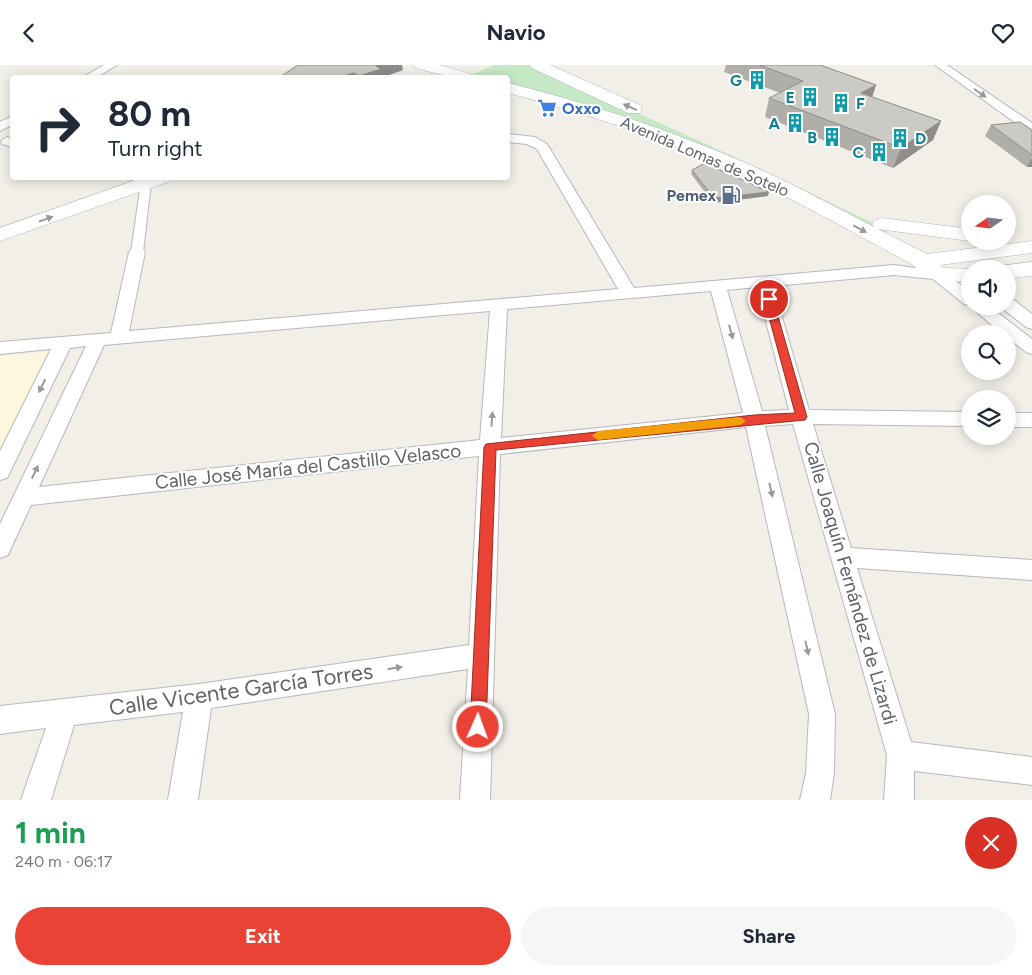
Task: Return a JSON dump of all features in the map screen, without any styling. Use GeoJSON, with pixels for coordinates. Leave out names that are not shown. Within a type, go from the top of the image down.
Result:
{"type":"FeatureCollection","features":[{"type":"Feature","properties":{"kind":"main road","name":"Avenida Lomas de Sotelo"},"geometry":{"type":"LineString","coordinates":[[537,65],[882,224],[933,265]]}},
{"type":"Feature","properties":{"kind":"main road"},"geometry":{"type":"LineString","coordinates":[[423,75],[450,71]]}},
{"type":"Feature","properties":{"kind":"main road","name":"Avenida Lomas de Sotelo"},"geometry":{"type":"LineString","coordinates":[[510,89],[573,105],[650,130],[758,175],[933,265],[961,272]]}},
{"type":"Feature","properties":{"kind":"main road"},"geometry":{"type":"LineString","coordinates":[[0,219],[111,180]]}},
{"type":"Feature","properties":{"kind":"main road"},"geometry":{"type":"LineString","coordinates":[[0,235],[147,180]]}},
{"type":"Feature","properties":{"kind":"main road"},"geometry":{"type":"LineString","coordinates":[[882,224],[961,234]]}},
{"type":"Feature","properties":{"kind":"main road"},"geometry":{"type":"LineString","coordinates":[[1016,240],[1032,242]]}},
{"type":"Feature","properties":{"kind":"main road"},"geometry":{"type":"LineString","coordinates":[[933,265],[1032,247]]}},
{"type":"Feature","properties":{"kind":"main road"},"geometry":{"type":"LineString","coordinates":[[1016,270],[1032,269]]}},
{"type":"Feature","properties":{"kind":"street"},"geometry":{"type":"LineString","coordinates":[[93,75],[112,65]]}},
{"type":"Feature","properties":{"kind":"street"},"geometry":{"type":"LineString","coordinates":[[940,65],[1032,129]]}},
{"type":"Feature","properties":{"kind":"street"},"geometry":{"type":"LineString","coordinates":[[958,65],[1032,116]]}},
{"type":"Feature","properties":{"kind":"street"},"geometry":{"type":"LineString","coordinates":[[510,138],[530,140],[542,147],[629,293]]}},
{"type":"Feature","properties":{"kind":"street"},"geometry":{"type":"LineString","coordinates":[[118,339],[137,253],[147,180]]}},
{"type":"Feature","properties":{"kind":"street"},"geometry":{"type":"LineString","coordinates":[[894,270],[933,265]]}},
{"type":"Feature","properties":{"kind":"street"},"geometry":{"type":"LineString","coordinates":[[0,348],[97,341],[499,303],[764,282],[933,265]]}},
{"type":"Feature","properties":{"kind":"street"},"geometry":{"type":"LineString","coordinates":[[933,265],[961,291]]}},
{"type":"Feature","properties":{"kind":"street","name":"Calle Joaquín Fernández de Lizardi"},"geometry":{"type":"LineString","coordinates":[[764,282],[801,417],[844,557],[901,755],[899,800]]}},
{"type":"Feature","properties":{"kind":"street"},"geometry":{"type":"LineString","coordinates":[[718,285],[754,419],[822,714],[820,773],[815,800]]}},
{"type":"Feature","properties":{"kind":"street"},"geometry":{"type":"LineString","coordinates":[[475,800],[490,447],[499,303]]}},
{"type":"Feature","properties":{"kind":"street"},"geometry":{"type":"LineString","coordinates":[[1016,310],[1032,323]]}},
{"type":"Feature","properties":{"kind":"street"},"geometry":{"type":"LineString","coordinates":[[990,315],[1032,348]]}},
{"type":"Feature","properties":{"kind":"street"},"geometry":{"type":"LineString","coordinates":[[0,548],[97,341]]}},
{"type":"Feature","properties":{"kind":"street"},"geometry":{"type":"LineString","coordinates":[[0,472],[63,343]]}},
{"type":"Feature","properties":{"kind":"street","name":"Calle José María del Castillo Velasco"},"geometry":{"type":"LineString","coordinates":[[23,497],[754,419],[801,417],[961,419]]}},
{"type":"Feature","properties":{"kind":"street"},"geometry":{"type":"LineString","coordinates":[[1016,420],[1032,420]]}},
{"type":"Feature","properties":{"kind":"street"},"geometry":{"type":"LineString","coordinates":[[844,557],[1032,570]]}},
{"type":"Feature","properties":{"kind":"street","name":"Calle Vicente García Torres"},"geometry":{"type":"LineString","coordinates":[[0,720],[199,697],[481,655]]}},
{"type":"Feature","properties":{"kind":"street"},"geometry":{"type":"LineString","coordinates":[[183,800],[199,697]]}},
{"type":"Feature","properties":{"kind":"street"},"geometry":{"type":"LineString","coordinates":[[36,800],[64,713]]}},
{"type":"Feature","properties":{"kind":"street"},"geometry":{"type":"LineString","coordinates":[[901,755],[1032,771]]}},
{"type":"Feature","properties":{"kind":"shaded area"},"geometry":{"type":"Polygon","coordinates":[[[52,351],[0,451],[0,356],[52,351]]]}},
{"type":"Feature","properties":{"kind":"green space"},"geometry":{"type":"Polygon","coordinates":[[[494,65],[532,65],[761,169],[887,230],[886,234],[567,101],[510,86],[510,75],[471,75],[494,65]]]}},
{"type":"Feature","properties":{"kind":"building"},"geometry":{"type":"Polygon","coordinates":[[[298,65],[378,65],[376,66],[381,69],[362,75],[354,73],[347,75],[283,75],[298,65]]]}},
{"type":"Feature","properties":{"kind":"building"},"geometry":{"type":"Polygon","coordinates":[[[759,65],[820,65],[876,85],[861,93],[941,121],[901,148],[769,98],[803,81],[759,65]]]}},
{"type":"Feature","properties":{"kind":"building"},"geometry":{"type":"Polygon","coordinates":[[[1020,122],[1032,130],[1032,155],[991,125],[1020,122]]]}},
{"type":"Feature","properties":{"kind":"building"},"geometry":{"type":"Polygon","coordinates":[[[705,163],[769,192],[714,198],[692,170],[705,163]]]}},
{"type":"Feature","properties":{"kind":"slow traffic"},"geometry":{"type":"LineString","coordinates":[[598,436],[740,421]]}},
{"type":"Feature","properties":{"kind":"place","name":"G"},"geometry":{"type":"Point","coordinates":[757,80]}},
{"type":"Feature","properties":{"kind":"place","name":"E"},"geometry":{"type":"Point","coordinates":[810,97]}},
{"type":"Feature","properties":{"kind":"place","name":"F"},"geometry":{"type":"Point","coordinates":[841,103]}},
{"type":"Feature","properties":{"kind":"place","name":"Oxxo"},"geometry":{"type":"Point","coordinates":[547,108]}},
{"type":"Feature","properties":{"kind":"place","name":"A"},"geometry":{"type":"Point","coordinates":[795,123]}},
{"type":"Feature","properties":{"kind":"place","name":"B"},"geometry":{"type":"Point","coordinates":[832,137]}},
{"type":"Feature","properties":{"kind":"place","name":"D"},"geometry":{"type":"Point","coordinates":[900,138]}},
{"type":"Feature","properties":{"kind":"place","name":"C"},"geometry":{"type":"Point","coordinates":[879,152]}},
{"type":"Feature","properties":{"kind":"place","name":"Pemex"},"geometry":{"type":"Point","coordinates":[731,195]}},
{"type":"Feature","properties":{"kind":"route"},"geometry":{"type":"LineString","coordinates":[[478,727],[490,447],[754,419],[801,417],[769,299]]}}]}
